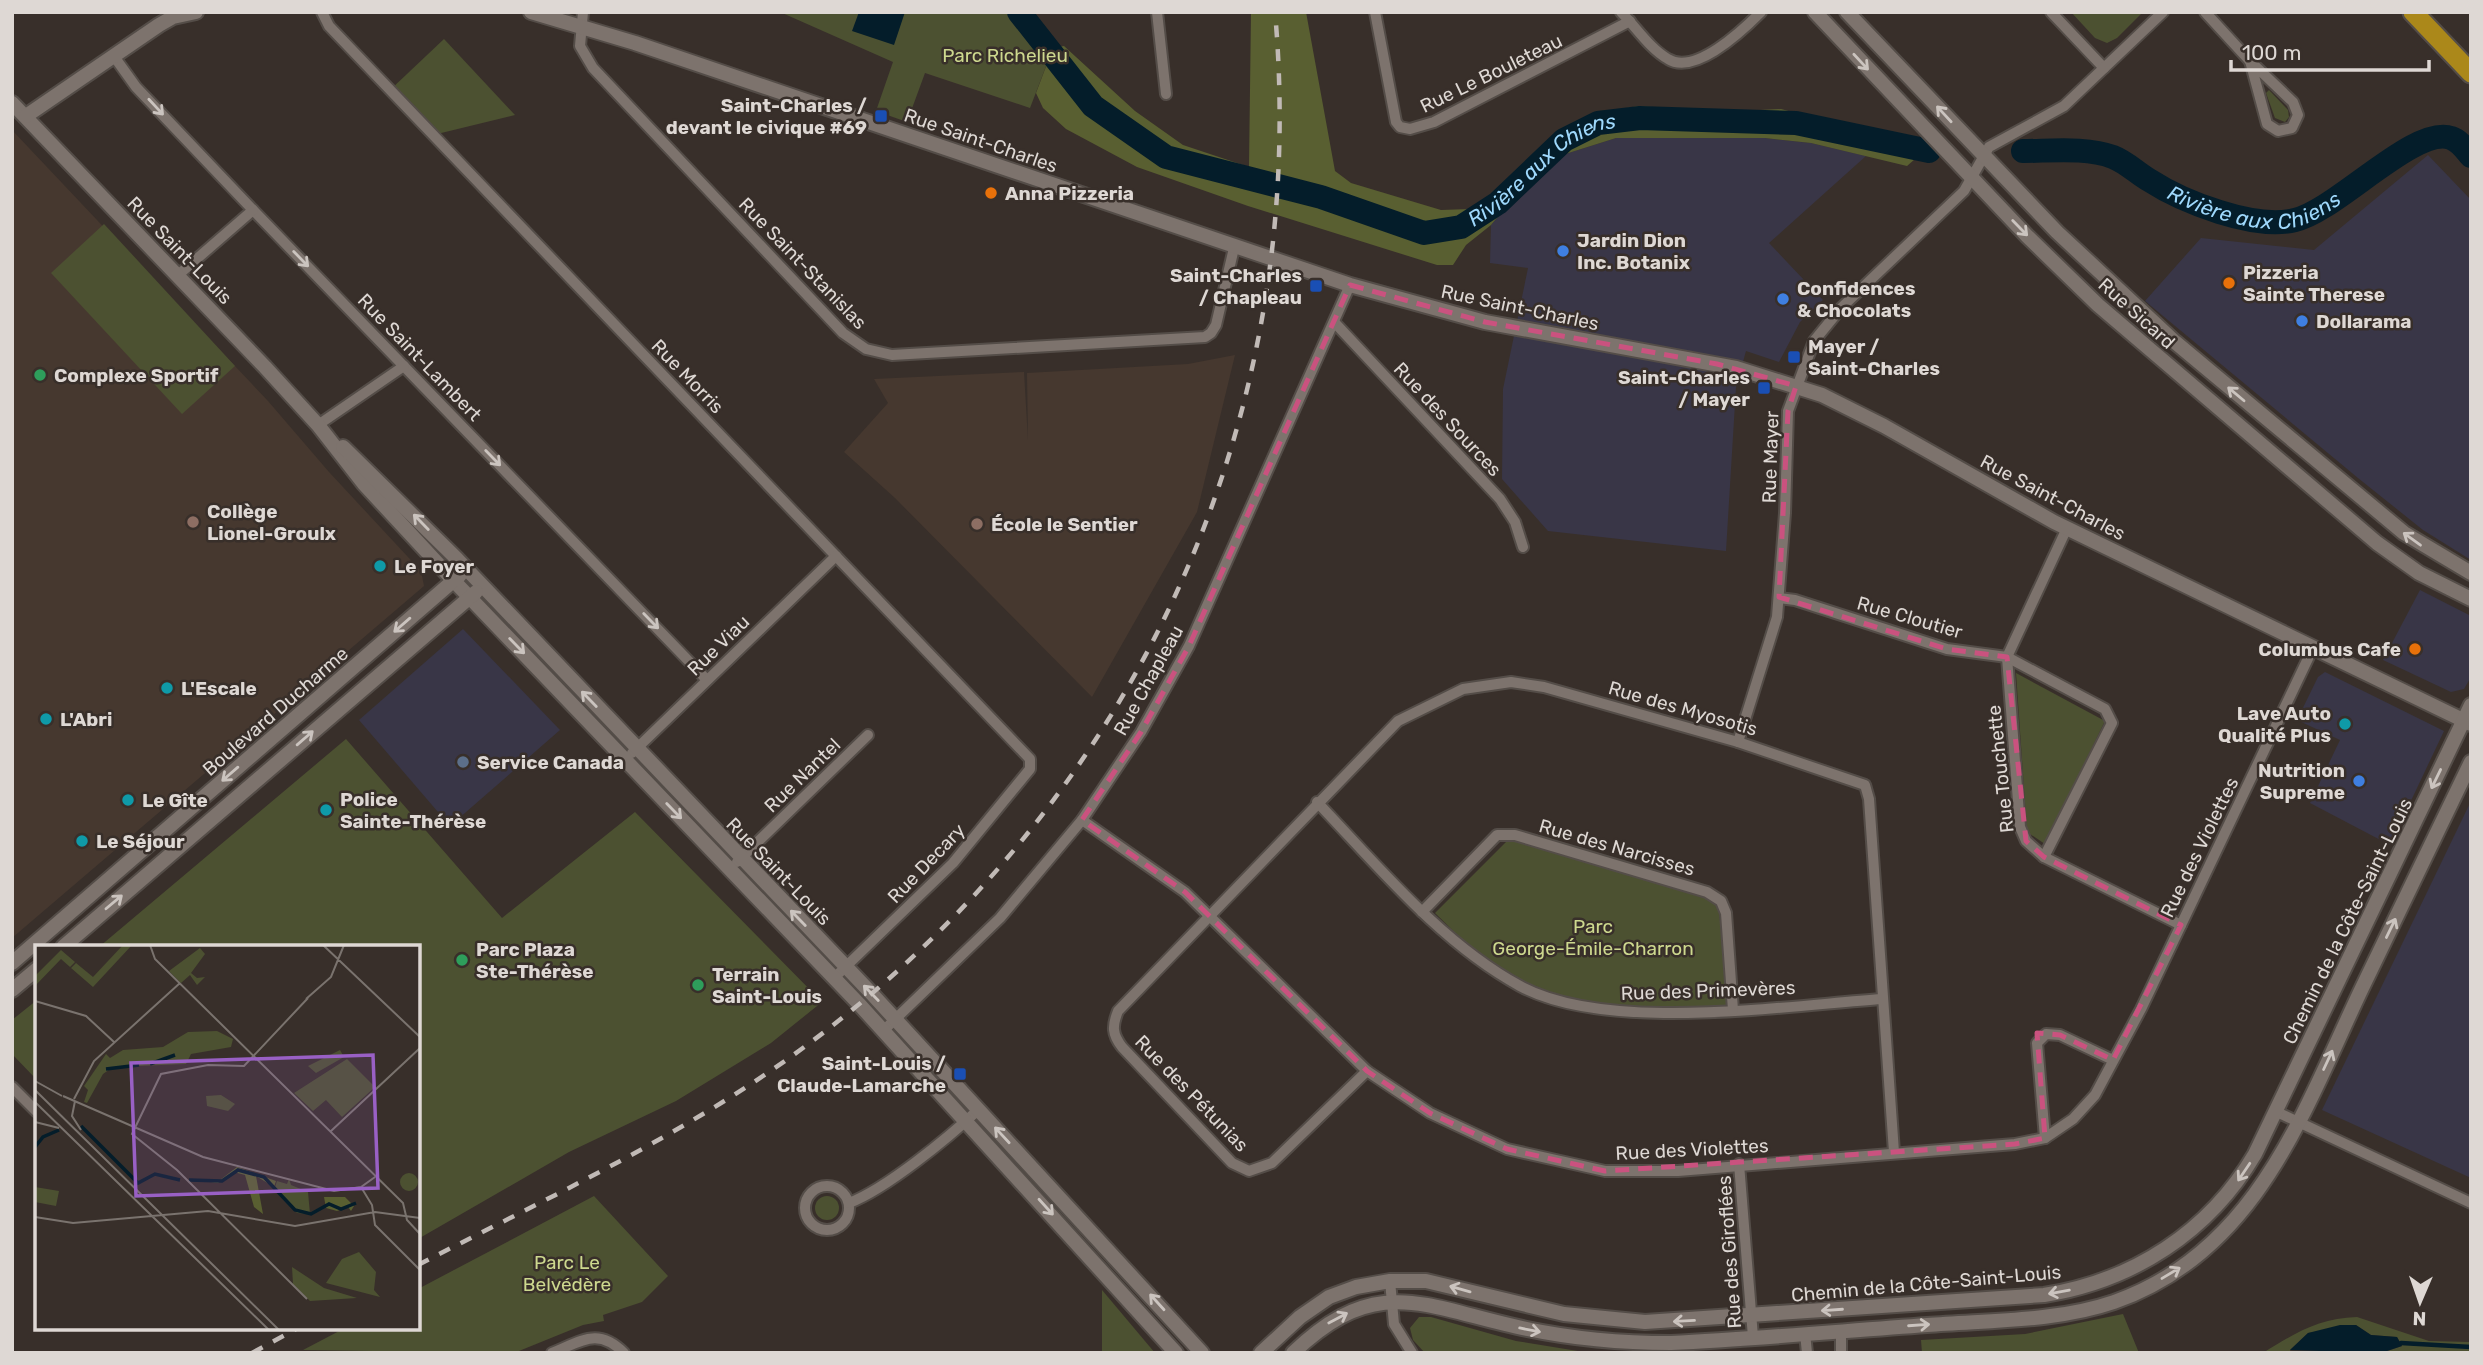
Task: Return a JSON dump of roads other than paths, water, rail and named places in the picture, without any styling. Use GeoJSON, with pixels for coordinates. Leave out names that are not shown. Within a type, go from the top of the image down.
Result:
{"type":"FeatureCollection","features":[{"type":"Feature","properties":{"kind":"highway"},"geometry":{"type":"LineString","coordinates":[[2413,12],[2471,73]]}},
{"type":"Feature","properties":{"kind":"street"},"geometry":{"type":"LineString","coordinates":[[26,116],[172,15],[196,12]]}},
{"type":"Feature","properties":{"kind":"street","name":"Rue Morris"},"geometry":{"type":"LineString","coordinates":[[322,12],[329,26],[1031,762]]}},
{"type":"Feature","properties":{"kind":"street","name":"Rue Saint-Charles"},"geometry":{"type":"LineString","coordinates":[[531,12],[582,19],[1234,248],[1350,285],[1485,323],[1717,364],[1796,386],[1846,406],[2067,528],[2469,722]]}},
{"type":"Feature","properties":{"kind":"street"},"geometry":{"type":"LineString","coordinates":[[1157,12],[1166,94]]}},
{"type":"Feature","properties":{"kind":"street","name":"Rue Le Bouleteau"},"geometry":{"type":"LineString","coordinates":[[1374,12],[1395,118],[1402,128],[1429,124],[1630,21]]}},
{"type":"Feature","properties":{"kind":"street"},"geometry":{"type":"LineString","coordinates":[[1622,12],[1668,59],[1684,64],[1733,38],[1761,12]]}},
{"type":"Feature","properties":{"kind":"street","name":"Rue Sicard"},"geometry":{"type":"LineString","coordinates":[[1815,12],[2050,259],[2160,360],[2409,567],[2471,599]]}},
{"type":"Feature","properties":{"kind":"street","name":"Rue Sicard"},"geometry":{"type":"LineString","coordinates":[[1847,12],[1983,157],[2088,262],[2175,342],[2416,542],[2471,573]]}},
{"type":"Feature","properties":{"kind":"street"},"geometry":{"type":"LineString","coordinates":[[2051,12],[2104,68]]}},
{"type":"Feature","properties":{"kind":"street"},"geometry":{"type":"LineString","coordinates":[[1983,157],[2000,139],[2056,112],[2163,12]]}},
{"type":"Feature","properties":{"kind":"street"},"geometry":{"type":"LineString","coordinates":[[2205,12],[2293,102],[2298,115],[2292,128],[2278,131],[2267,124],[2250,61]]}},
{"type":"Feature","properties":{"kind":"street","name":"Rue Saint-Stanislas"},"geometry":{"type":"LineString","coordinates":[[582,19],[581,50],[593,68],[844,333],[871,351],[909,355],[1205,337],[1211,334],[1216,325],[1234,248]]}},
{"type":"Feature","properties":{"kind":"street","name":"Rue Saint-Lambert"},"geometry":{"type":"LineString","coordinates":[[113,55],[130,79],[253,210],[707,680]]}},
{"type":"Feature","properties":{"kind":"street","name":"Rue Saint-Louis"},"geometry":{"type":"LineString","coordinates":[[12,103],[318,425],[375,475],[896,1019],[1202,1353]]}},
{"type":"Feature","properties":{"kind":"street","name":"Rue Mayer"},"geometry":{"type":"LineString","coordinates":[[1738,742],[1777,617],[1788,411],[1814,341],[1829,320],[1964,191],[1983,157]]}},
{"type":"Feature","properties":{"kind":"street"},"geometry":{"type":"LineString","coordinates":[[177,276],[253,210]]}},
{"type":"Feature","properties":{"kind":"street","name":"Rue Chapleau"},"geometry":{"type":"LineString","coordinates":[[883,1031],[1000,918],[1082,820],[1141,732],[1189,646],[1350,285]]}},
{"type":"Feature","properties":{"kind":"street","name":"Rue des Sources"},"geometry":{"type":"LineString","coordinates":[[1335,323],[1500,499],[1515,522],[1523,547]]}},
{"type":"Feature","properties":{"kind":"street"},"geometry":{"type":"LineString","coordinates":[[2160,360],[2175,342]]}},
{"type":"Feature","properties":{"kind":"street"},"geometry":{"type":"LineString","coordinates":[[318,425],[404,366]]}},
{"type":"Feature","properties":{"kind":"street","name":"Rue Saint-Louis"},"geometry":{"type":"LineString","coordinates":[[318,425],[364,484],[967,1120],[1176,1353]]}},
{"type":"Feature","properties":{"kind":"street"},"geometry":{"type":"LineString","coordinates":[[2307,484],[2323,467]]}},
{"type":"Feature","properties":{"kind":"street","name":"Rue Touchette"},"geometry":{"type":"LineString","coordinates":[[2067,528],[2007,657],[2020,827],[2025,841],[2045,858],[2181,925]]}},
{"type":"Feature","properties":{"kind":"street","name":"Rue Viau"},"geometry":{"type":"LineString","coordinates":[[625,760],[836,556]]}},
{"type":"Feature","properties":{"kind":"street","name":"Boulevard Ducharme"},"geometry":{"type":"LineString","coordinates":[[12,963],[466,569]]}},
{"type":"Feature","properties":{"kind":"street","name":"Boulevard Ducharme"},"geometry":{"type":"LineString","coordinates":[[65,945],[482,586]]}},
{"type":"Feature","properties":{"kind":"street","name":"Rue Cloutier"},"geometry":{"type":"LineString","coordinates":[[1779,598],[1795,600],[1947,649],[2007,657],[2105,709],[2112,723],[2045,858]]}},
{"type":"Feature","properties":{"kind":"street","name":"Rue des Violettes"},"geometry":{"type":"LineString","coordinates":[[1082,820],[1185,892],[1367,1071],[1430,1113],[1507,1149],[1605,1171],[1678,1171],[1739,1164],[2015,1144],[2045,1138],[2080,1112],[2095,1094],[2181,925],[2313,648]]}},
{"type":"Feature","properties":{"kind":"street","name":"Rue des Myosotis"},"geometry":{"type":"LineString","coordinates":[[1209,915],[1398,721],[1463,689],[1511,682],[1544,687],[1738,742],[1865,785],[1870,799],[1894,1152]]}},
{"type":"Feature","properties":{"kind":"street"},"geometry":{"type":"LineString","coordinates":[[2469,722],[2471,705]]}},
{"type":"Feature","properties":{"kind":"street","name":"Chemin de la Côte-Saint-Louis"},"geometry":{"type":"LineString","coordinates":[[1261,1353],[1300,1317],[1329,1297],[1352,1288],[1390,1281],[1426,1281],[1530,1308],[1599,1319],[1663,1322],[2063,1292],[2121,1274],[2177,1242],[2206,1217],[2233,1187],[2255,1154],[2469,722]]}},
{"type":"Feature","properties":{"kind":"street","name":"Rue Nantel"},"geometry":{"type":"LineString","coordinates":[[729,869],[868,735]]}},
{"type":"Feature","properties":{"kind":"street","name":"Rue Decary"},"geometry":{"type":"LineString","coordinates":[[834,978],[953,863],[1030,769],[1031,762]]}},
{"type":"Feature","properties":{"kind":"street","name":"Chemin de la Côte-Saint-Louis"},"geometry":{"type":"LineString","coordinates":[[1293,1353],[1324,1326],[1343,1314],[1392,1302],[1429,1303],[1519,1327],[1594,1339],[1662,1343],[2063,1313],[2128,1296],[2192,1260],[2223,1233],[2258,1194],[2299,1122],[2471,762]]}},
{"type":"Feature","properties":{"kind":"street"},"geometry":{"type":"LineString","coordinates":[[2459,788],[2471,778]]}},
{"type":"Feature","properties":{"kind":"street","name":"Rue des Primevères"},"geometry":{"type":"LineString","coordinates":[[1317,802],[1422,912],[1494,971],[1523,988],[1576,1006],[1636,1013],[1733,1010],[1882,999]]}},
{"type":"Feature","properties":{"kind":"street","name":"Rue des Narcisses"},"geometry":{"type":"LineString","coordinates":[[1422,912],[1497,835],[1515,835],[1707,892],[1721,901],[1726,913],[1733,1010]]}},
{"type":"Feature","properties":{"kind":"street","name":"Rue des Pétunias"},"geometry":{"type":"LineString","coordinates":[[1209,915],[1118,1011],[1113,1025],[1114,1037],[1232,1163],[1249,1171],[1272,1163],[1367,1071]]}},
{"type":"Feature","properties":{"kind":"street"},"geometry":{"type":"LineString","coordinates":[[2355,948],[2376,958]]}},
{"type":"Feature","properties":{"kind":"street"},"geometry":{"type":"LineString","coordinates":[[12,990],[35,971]]}},
{"type":"Feature","properties":{"kind":"street"},"geometry":{"type":"LineString","coordinates":[[2045,1138],[2037,1042],[2046,1034],[2060,1035],[2113,1060]]}},
{"type":"Feature","properties":{"kind":"street"},"geometry":{"type":"LineString","coordinates":[[12,1087],[35,1110]]}},
{"type":"Feature","properties":{"kind":"street"},"geometry":{"type":"LineString","coordinates":[[849,1203],[869,1194],[978,1110]]}},
{"type":"Feature","properties":{"kind":"street"},"geometry":{"type":"LineString","coordinates":[[2277,1112],[2471,1203]]}},
{"type":"Feature","properties":{"kind":"street","name":"Rue des Giroflées"},"geometry":{"type":"LineString","coordinates":[[1739,1164],[1753,1337]]}},
{"type":"Feature","properties":{"kind":"street"},"geometry":{"type":"LineString","coordinates":[[822,1186],[840,1190],[849,1203],[847,1219],[832,1230],[816,1227],[806,1214],[809,1196],[822,1186]]}},
{"type":"Feature","properties":{"kind":"street"},"geometry":{"type":"LineString","coordinates":[[2177,1242],[2192,1260]]}},
{"type":"Feature","properties":{"kind":"street"},"geometry":{"type":"LineString","coordinates":[[1390,1281],[1396,1330],[1412,1353]]}},
{"type":"Feature","properties":{"kind":"street","name":"Chemin de la Côte-Saint-Louis"},"geometry":{"type":"LineString","coordinates":[[1841,1331],[1841,1353]]}},
{"type":"Feature","properties":{"kind":"street","name":"Chemin de la Côte-Saint-Louis"},"geometry":{"type":"LineString","coordinates":[[1805,1334],[1807,1353]]}},
{"type":"Feature","properties":{"kind":"street"},"geometry":{"type":"LineString","coordinates":[[552,1353],[596,1337],[611,1340],[624,1353]]}},
{"type":"Feature","properties":{"kind":"water"},"geometry":{"type":"Polygon","coordinates":[[[859,12],[905,12],[894,45],[852,31],[859,12]]]}},
{"type":"Feature","properties":{"kind":"water"},"geometry":{"type":"Polygon","coordinates":[[[2340,1325],[2356,1325],[2371,1335],[2397,1337],[2402,1346],[2381,1353],[2290,1350],[2308,1333],[2340,1325]]]}},
{"type":"Feature","properties":{"kind":"waterway","name":"Rivière aux Chiens"},"geometry":{"type":"LineString","coordinates":[[1019,12],[1093,106],[1166,157],[1321,197],[1424,233],[1461,227],[1498,203],[1564,140],[1598,123],[1640,118],[1796,123],[1929,151]]}},
{"type":"Feature","properties":{"kind":"waterway","name":"Rivière aux Chiens"},"geometry":{"type":"LineString","coordinates":[[2023,151],[2069,150],[2103,154],[2118,159],[2163,188],[2199,205],[2240,218],[2278,222],[2295,220],[2312,213],[2397,156],[2436,137],[2454,139],[2471,156]]}},
{"type":"Feature","properties":{"kind":"waterway"},"geometry":{"type":"LineString","coordinates":[[2401,1343],[2471,1347]]}},
{"type":"Feature","properties":{"kind":"railway"},"geometry":{"type":"LineString","coordinates":[[420,1264],[669,1134],[765,1075],[811,1042],[926,945],[1026,836],[1110,717],[1178,588],[1230,453],[1263,310],[1279,163],[1275,12]]}},
{"type":"Feature","properties":{"kind":"railway"},"geometry":{"type":"LineString","coordinates":[[252,1353],[294,1330]]}},
{"type":"Feature","properties":{"kind":"place","name":"Saint-Charles / devant le civique #69"},"geometry":{"type":"Point","coordinates":[881,116]}},
{"type":"Feature","properties":{"kind":"place","name":"Anna Pizzeria"},"geometry":{"type":"Point","coordinates":[991,193]}},
{"type":"Feature","properties":{"kind":"place","name":"Jardin Dion Inc. Botanix"},"geometry":{"type":"Point","coordinates":[1563,251]}},
{"type":"Feature","properties":{"kind":"place","name":"Pizzeria Sainte Therese"},"geometry":{"type":"Point","coordinates":[2229,283]}},
{"type":"Feature","properties":{"kind":"place","name":"Saint-Charles / Chapleau"},"geometry":{"type":"Point","coordinates":[1316,286]}},
{"type":"Feature","properties":{"kind":"place","name":"Confidences & Chocolats"},"geometry":{"type":"Point","coordinates":[1783,299]}},
{"type":"Feature","properties":{"kind":"place","name":"Dollarama"},"geometry":{"type":"Point","coordinates":[2302,321]}},
{"type":"Feature","properties":{"kind":"place","name":"Mayer / Saint-Charles"},"geometry":{"type":"Point","coordinates":[1794,357]}},
{"type":"Feature","properties":{"kind":"place","name":"Complexe Sportif"},"geometry":{"type":"Point","coordinates":[40,375]}},
{"type":"Feature","properties":{"kind":"place","name":"Saint-Charles / Mayer"},"geometry":{"type":"Point","coordinates":[1764,388]}},
{"type":"Feature","properties":{"kind":"place","name":"Collège Lionel-Groulx"},"geometry":{"type":"Point","coordinates":[193,522]}},
{"type":"Feature","properties":{"kind":"place","name":"École le Sentier"},"geometry":{"type":"Point","coordinates":[977,524]}},
{"type":"Feature","properties":{"kind":"place","name":"Le Foyer"},"geometry":{"type":"Point","coordinates":[380,566]}},
{"type":"Feature","properties":{"kind":"place","name":"Columbus Cafe"},"geometry":{"type":"Point","coordinates":[2415,649]}},
{"type":"Feature","properties":{"kind":"place","name":"L'Escale"},"geometry":{"type":"Point","coordinates":[167,688]}},
{"type":"Feature","properties":{"kind":"place","name":"L'Abri"},"geometry":{"type":"Point","coordinates":[46,719]}},
{"type":"Feature","properties":{"kind":"place","name":"Lave Auto Qualité Plus"},"geometry":{"type":"Point","coordinates":[2345,724]}},
{"type":"Feature","properties":{"kind":"place","name":"Service Canada"},"geometry":{"type":"Point","coordinates":[463,762]}},
{"type":"Feature","properties":{"kind":"place","name":"Nutrition Supreme"},"geometry":{"type":"Point","coordinates":[2359,781]}},
{"type":"Feature","properties":{"kind":"place","name":"Le Gîte"},"geometry":{"type":"Point","coordinates":[128,800]}},
{"type":"Feature","properties":{"kind":"place","name":"Police Sainte-Thérèse"},"geometry":{"type":"Point","coordinates":[326,810]}},
{"type":"Feature","properties":{"kind":"place","name":"Le Séjour"},"geometry":{"type":"Point","coordinates":[82,841]}},
{"type":"Feature","properties":{"kind":"place","name":"Parc Plaza Ste-Thérèse"},"geometry":{"type":"Point","coordinates":[462,960]}},
{"type":"Feature","properties":{"kind":"place","name":"Terrain Saint-Louis"},"geometry":{"type":"Point","coordinates":[698,985]}},
{"type":"Feature","properties":{"kind":"place","name":"Saint-Louis / Claude-Lamarche"},"geometry":{"type":"Point","coordinates":[960,1074]}},
{"type":"Feature","properties":{"kind":"park label","name":"Parc Richelieu"},"geometry":{"type":"Point","coordinates":[1005,55]}},
{"type":"Feature","properties":{"kind":"park label","name":"Parc George-Émile-Charron"},"geometry":{"type":"Point","coordinates":[1593,937]}},
{"type":"Feature","properties":{"kind":"park label","name":"Parc Le Belvédère"},"geometry":{"type":"Point","coordinates":[567,1273]}}]}
